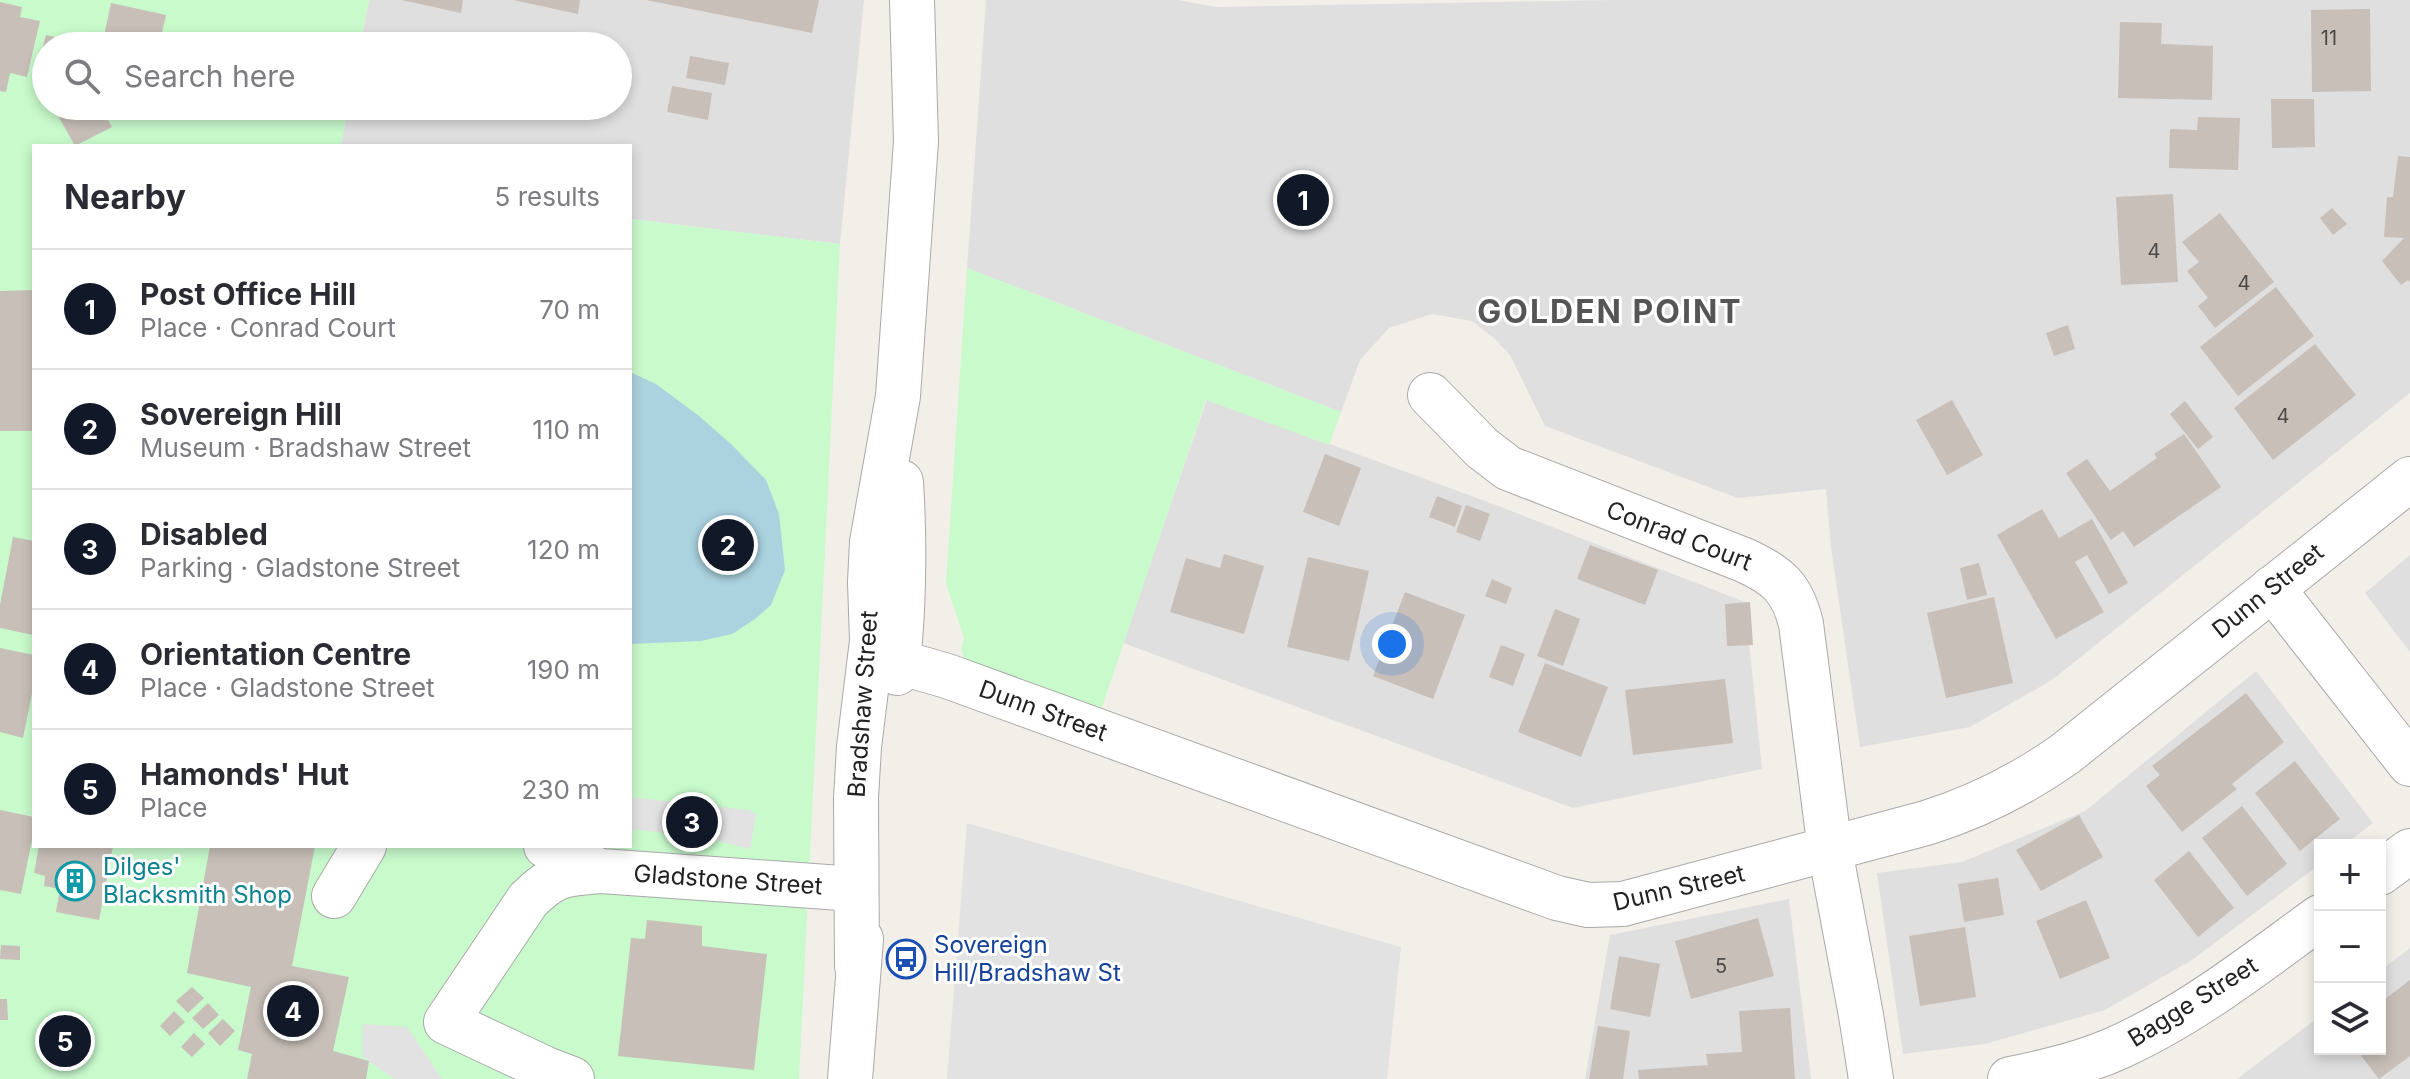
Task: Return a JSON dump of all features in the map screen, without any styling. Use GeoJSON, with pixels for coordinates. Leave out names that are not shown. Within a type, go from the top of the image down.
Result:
{"type":"FeatureCollection","features":[{"type":"Feature","properties":{"kind":"street","name":"Bradshaw Street"},"geometry":{"type":"LineString","coordinates":[[851,1075],[857,966],[884,808],[885,658],[870,582],[872,542],[898,396],[916,141],[912,0]]}},
{"type":"Feature","properties":{"kind":"street","name":"Bradshaw Street"},"geometry":{"type":"LineString","coordinates":[[916,141],[941,0]]}},
{"type":"Feature","properties":{"kind":"street","name":"Conrad Court"},"geometry":{"type":"LineString","coordinates":[[1430,395],[1482,448],[1508,468],[1744,560],[1770,573],[1785,587],[1797,608],[1801,624],[1830,850],[1871,1079]]}},
{"type":"Feature","properties":{"kind":"street","name":"Dunn Street"},"geometry":{"type":"LineString","coordinates":[[885,658],[947,676],[1557,898],[1602,906],[1635,902],[1948,816],[2025,782],[2065,754],[2410,479]]}},
{"type":"Feature","properties":{"kind":"street"},"geometry":{"type":"LineString","coordinates":[[2272,588],[2410,764]]}},
{"type":"Feature","properties":{"kind":"street","name":"Bradshaw Street"},"geometry":{"type":"LineString","coordinates":[[857,966],[855,889],[859,747],[885,658]]}},
{"type":"Feature","properties":{"kind":"street"},"geometry":{"type":"LineString","coordinates":[[334,896],[363,848]]}},
{"type":"Feature","properties":{"kind":"street"},"geometry":{"type":"LineString","coordinates":[[550,848],[601,871]]}},
{"type":"Feature","properties":{"kind":"street"},"geometry":{"type":"LineString","coordinates":[[2386,869],[2410,851]]}},
{"type":"Feature","properties":{"kind":"street"},"geometry":{"type":"LineString","coordinates":[[572,1079],[446,1022],[528,900],[542,886],[566,874],[601,871]]}},
{"type":"Feature","properties":{"kind":"street","name":"Gladstone Street"},"geometry":{"type":"LineString","coordinates":[[601,871],[855,889]]}},
{"type":"Feature","properties":{"kind":"street","name":"Bagge Street"},"geometry":{"type":"LineString","coordinates":[[2010,1079],[2090,1059],[2146,1034],[2221,990],[2314,921]]}},
{"type":"Feature","properties":{"kind":"shaded area"},"geometry":{"type":"Polygon","coordinates":[[[369,0],[864,0],[840,244],[632,219],[632,144],[341,144],[346,120],[632,120],[632,32],[363,32],[369,0]]]}},
{"type":"Feature","properties":{"kind":"shaded area"},"geometry":{"type":"Polygon","coordinates":[[[986,0],[1178,0],[1216,7],[1615,0],[2410,0],[2410,393],[2052,680],[1970,727],[1860,747],[1831,547],[1826,489],[1738,498],[1545,426],[1510,355],[1472,321],[1432,314],[1389,328],[1360,360],[1341,412],[967,268],[986,0]]]}},
{"type":"Feature","properties":{"kind":"shaded area"},"geometry":{"type":"Polygon","coordinates":[[[1207,399],[1496,505],[1745,602],[1762,769],[1573,808],[1123,643],[1207,399]]]}},
{"type":"Feature","properties":{"kind":"shaded area"},"geometry":{"type":"Polygon","coordinates":[[[2410,555],[2410,652],[2365,593],[2410,555]]]}},
{"type":"Feature","properties":{"kind":"shaded area"},"geometry":{"type":"Polygon","coordinates":[[[2256,671],[2373,823],[2352,839],[2314,839],[2314,868],[2192,960],[2105,1010],[1985,1044],[1903,1054],[1877,873],[1962,862],[2085,811],[2256,671]]]}},
{"type":"Feature","properties":{"kind":"shaded area"},"geometry":{"type":"Polygon","coordinates":[[[632,797],[748,810],[756,814],[750,849],[703,837],[632,829],[632,797]]]}},
{"type":"Feature","properties":{"kind":"shaded area"},"geometry":{"type":"Polygon","coordinates":[[[967,823],[1401,947],[1387,1079],[947,1079],[967,823]]]}},
{"type":"Feature","properties":{"kind":"shaded area"},"geometry":{"type":"Polygon","coordinates":[[[1789,899],[1811,1079],[1585,1079],[1610,935],[1789,899]]]}},
{"type":"Feature","properties":{"kind":"shaded area"},"geometry":{"type":"Polygon","coordinates":[[[2410,948],[2410,1079],[2237,1079],[2314,1021],[2314,1055],[2386,1055],[2386,966],[2410,948]]]}},
{"type":"Feature","properties":{"kind":"shaded area"},"geometry":{"type":"Polygon","coordinates":[[[363,1024],[407,1027],[442,1079],[394,1079],[362,1056],[363,1024]]]}},
{"type":"Feature","properties":{"kind":"green space"},"geometry":{"type":"Polygon","coordinates":[[[0,0],[369,0],[363,32],[32,32],[32,120],[346,120],[341,144],[32,144],[32,848],[632,848],[632,219],[840,244],[799,1079],[0,1079],[0,0]]]}},
{"type":"Feature","properties":{"kind":"green space"},"geometry":{"type":"Polygon","coordinates":[[[967,268],[1341,412],[1329,445],[1206,400],[1101,710],[965,660],[961,649],[964,638],[946,584],[967,268]]]}},
{"type":"Feature","properties":{"kind":"water"},"geometry":{"type":"Polygon","coordinates":[[[632,373],[656,384],[731,444],[766,480],[779,514],[785,570],[771,605],[732,634],[701,641],[632,644],[632,373]]]}},
{"type":"Feature","properties":{"kind":"building"},"geometry":{"type":"Polygon","coordinates":[[[402,0],[463,0],[461,13],[402,0]]]}},
{"type":"Feature","properties":{"kind":"building"},"geometry":{"type":"Polygon","coordinates":[[[513,0],[580,0],[578,14],[513,0]]]}},
{"type":"Feature","properties":{"kind":"building"},"geometry":{"type":"Polygon","coordinates":[[[646,0],[819,0],[812,33],[646,0]]]}},
{"type":"Feature","properties":{"kind":"building"},"geometry":{"type":"Polygon","coordinates":[[[0,2],[22,7],[20,17],[40,21],[37,32],[32,32],[32,55],[27,77],[10,73],[6,92],[0,91],[0,2]]]}},
{"type":"Feature","properties":{"kind":"building"},"geometry":{"type":"Polygon","coordinates":[[[111,3],[166,15],[162,32],[105,32],[111,3]]]}},
{"type":"Feature","properties":{"kind":"building"},"geometry":{"type":"Polygon","coordinates":[[[2370,9],[2371,91],[2312,92],[2311,10],[2370,9]]]}},
{"type":"Feature","properties":{"kind":"building"},"geometry":{"type":"Polygon","coordinates":[[[2120,22],[2162,23],[2161,44],[2213,46],[2212,100],[2118,98],[2120,22]]]}},
{"type":"Feature","properties":{"kind":"building"},"geometry":{"type":"Polygon","coordinates":[[[690,56],[729,63],[725,85],[686,78],[690,56]]]}},
{"type":"Feature","properties":{"kind":"building"},"geometry":{"type":"Polygon","coordinates":[[[672,86],[712,93],[708,120],[667,112],[672,86]]]}},
{"type":"Feature","properties":{"kind":"building"},"geometry":{"type":"Polygon","coordinates":[[[2271,99],[2314,99],[2315,147],[2272,148],[2271,99]]]}},
{"type":"Feature","properties":{"kind":"building"},"geometry":{"type":"Polygon","coordinates":[[[2198,117],[2240,118],[2238,170],[2169,168],[2170,129],[2197,130],[2198,117]]]}},
{"type":"Feature","properties":{"kind":"building"},"geometry":{"type":"Polygon","coordinates":[[[60,120],[108,120],[112,127],[79,144],[74,144],[60,120]]]}},
{"type":"Feature","properties":{"kind":"building"},"geometry":{"type":"Polygon","coordinates":[[[2398,156],[2410,157],[2410,282],[2408,280],[2401,285],[2382,261],[2404,238],[2384,237],[2387,197],[2393,197],[2398,156]]]}},
{"type":"Feature","properties":{"kind":"building"},"geometry":{"type":"Polygon","coordinates":[[[2173,194],[2178,282],[2121,285],[2116,197],[2173,194]]]}},
{"type":"Feature","properties":{"kind":"building"},"geometry":{"type":"Polygon","coordinates":[[[2332,208],[2347,224],[2333,235],[2320,218],[2332,208]]]}},
{"type":"Feature","properties":{"kind":"building"},"geometry":{"type":"Polygon","coordinates":[[[2220,213],[2274,282],[2215,328],[2198,306],[2208,298],[2187,271],[2199,262],[2182,242],[2220,213]]]}},
{"type":"Feature","properties":{"kind":"building"},"geometry":{"type":"Polygon","coordinates":[[[2276,287],[2314,336],[2238,396],[2200,347],[2276,287]]]}},
{"type":"Feature","properties":{"kind":"building"},"geometry":{"type":"Polygon","coordinates":[[[32,290],[32,431],[0,431],[0,291],[32,290]]]}},
{"type":"Feature","properties":{"kind":"building"},"geometry":{"type":"Polygon","coordinates":[[[2068,325],[2075,349],[2054,356],[2046,333],[2068,325]]]}},
{"type":"Feature","properties":{"kind":"building"},"geometry":{"type":"Polygon","coordinates":[[[2315,344],[2356,395],[2273,460],[2234,408],[2315,344]]]}},
{"type":"Feature","properties":{"kind":"building"},"geometry":{"type":"Polygon","coordinates":[[[1952,400],[1983,455],[1947,475],[1916,420],[1952,400]]]}},
{"type":"Feature","properties":{"kind":"building"},"geometry":{"type":"Polygon","coordinates":[[[2185,401],[2213,437],[2198,449],[2170,414],[2185,401]]]}},
{"type":"Feature","properties":{"kind":"building"},"geometry":{"type":"Polygon","coordinates":[[[2184,434],[2221,487],[2134,547],[2123,531],[2111,540],[2066,473],[2087,459],[2110,491],[2157,458],[2154,454],[2184,434]]]}},
{"type":"Feature","properties":{"kind":"building"},"geometry":{"type":"Polygon","coordinates":[[[1325,454],[1361,468],[1339,526],[1303,512],[1325,454]]]}},
{"type":"Feature","properties":{"kind":"building"},"geometry":{"type":"Polygon","coordinates":[[[1437,496],[1462,506],[1455,527],[1429,517],[1437,496]]]}},
{"type":"Feature","properties":{"kind":"building"},"geometry":{"type":"Polygon","coordinates":[[[1466,505],[1490,514],[1480,541],[1456,532],[1466,505]]]}},
{"type":"Feature","properties":{"kind":"building"},"geometry":{"type":"Polygon","coordinates":[[[2042,509],[2059,538],[2092,519],[2128,583],[2109,594],[2087,555],[2075,562],[2104,612],[2056,639],[1997,535],[2042,509]]]}},
{"type":"Feature","properties":{"kind":"building"},"geometry":{"type":"Polygon","coordinates":[[[13,537],[32,541],[32,635],[0,628],[0,605],[13,537]]]}},
{"type":"Feature","properties":{"kind":"building"},"geometry":{"type":"Polygon","coordinates":[[[1590,545],[1658,570],[1645,605],[1577,579],[1590,545]]]}},
{"type":"Feature","properties":{"kind":"building"},"geometry":{"type":"Polygon","coordinates":[[[1224,554],[1264,566],[1244,634],[1170,612],[1186,558],[1220,568],[1224,554]]]}},
{"type":"Feature","properties":{"kind":"building"},"geometry":{"type":"Polygon","coordinates":[[[1308,557],[1369,571],[1349,661],[1287,647],[1308,557]]]}},
{"type":"Feature","properties":{"kind":"building"},"geometry":{"type":"Polygon","coordinates":[[[1979,563],[1987,595],[1967,600],[1960,568],[1979,563]]]}},
{"type":"Feature","properties":{"kind":"building"},"geometry":{"type":"Polygon","coordinates":[[[1492,579],[1512,588],[1506,604],[1485,596],[1492,579]]]}},
{"type":"Feature","properties":{"kind":"building"},"geometry":{"type":"Polygon","coordinates":[[[1405,592],[1465,615],[1433,699],[1373,676],[1405,592]]]}},
{"type":"Feature","properties":{"kind":"building"},"geometry":{"type":"Polygon","coordinates":[[[1994,597],[2013,683],[1946,698],[1927,613],[1994,597]]]}},
{"type":"Feature","properties":{"kind":"building"},"geometry":{"type":"Polygon","coordinates":[[[1750,602],[1753,645],[1727,646],[1725,604],[1750,602]]]}},
{"type":"Feature","properties":{"kind":"building"},"geometry":{"type":"Polygon","coordinates":[[[1555,609],[1580,619],[1563,666],[1537,656],[1555,609]]]}},
{"type":"Feature","properties":{"kind":"building"},"geometry":{"type":"Polygon","coordinates":[[[1501,645],[1525,654],[1513,686],[1489,677],[1501,645]]]}},
{"type":"Feature","properties":{"kind":"building"},"geometry":{"type":"Polygon","coordinates":[[[0,648],[32,655],[32,694],[23,738],[0,732],[0,648]]]}},
{"type":"Feature","properties":{"kind":"building"},"geometry":{"type":"Polygon","coordinates":[[[1545,663],[1608,687],[1581,757],[1518,732],[1545,663]]]}},
{"type":"Feature","properties":{"kind":"building"},"geometry":{"type":"Polygon","coordinates":[[[1725,679],[1733,743],[1633,755],[1625,690],[1725,679]]]}},
{"type":"Feature","properties":{"kind":"building"},"geometry":{"type":"Polygon","coordinates":[[[2246,693],[2284,742],[2232,784],[2237,789],[2182,832],[2146,786],[2160,775],[2152,766],[2246,693]]]}},
{"type":"Feature","properties":{"kind":"building"},"geometry":{"type":"Polygon","coordinates":[[[2295,761],[2340,819],[2300,851],[2255,793],[2295,761]]]}},
{"type":"Feature","properties":{"kind":"building"},"geometry":{"type":"Polygon","coordinates":[[[2242,806],[2287,864],[2247,896],[2202,838],[2242,806]]]}},
{"type":"Feature","properties":{"kind":"building"},"geometry":{"type":"Polygon","coordinates":[[[0,810],[32,817],[32,840],[21,894],[0,890],[0,810]]]}},
{"type":"Feature","properties":{"kind":"building"},"geometry":{"type":"Polygon","coordinates":[[[2079,815],[2103,857],[2041,891],[2016,850],[2079,815]]]}},
{"type":"Feature","properties":{"kind":"building","name":"Dilges' Blacksmith Shop"},"geometry":{"type":"Polygon","coordinates":[[[39,848],[113,848],[99,920],[56,912],[60,889],[44,886],[45,876],[34,873],[39,848]]]}},
{"type":"Feature","properties":{"kind":"building"},"geometry":{"type":"Polygon","coordinates":[[[210,848],[315,848],[292,966],[349,977],[333,1051],[369,1061],[366,1079],[247,1079],[252,1054],[238,1050],[251,987],[187,973],[210,848]]]}},
{"type":"Feature","properties":{"kind":"building"},"geometry":{"type":"Polygon","coordinates":[[[2189,851],[2234,908],[2198,937],[2154,880],[2189,851]]]}},
{"type":"Feature","properties":{"kind":"building"},"geometry":{"type":"Polygon","coordinates":[[[1998,878],[2004,915],[1964,922],[1958,884],[1998,878]]]}},
{"type":"Feature","properties":{"kind":"building"},"geometry":{"type":"Polygon","coordinates":[[[2086,900],[2110,958],[2060,979],[2036,921],[2086,900]]]}},
{"type":"Feature","properties":{"kind":"building"},"geometry":{"type":"Polygon","coordinates":[[[1758,918],[1774,976],[1691,999],[1675,941],[1758,918]]]}},
{"type":"Feature","properties":{"kind":"building"},"geometry":{"type":"Polygon","coordinates":[[[647,920],[702,926],[702,946],[767,954],[754,1070],[618,1056],[631,938],[645,939],[647,920]]]}},
{"type":"Feature","properties":{"kind":"building"},"geometry":{"type":"Polygon","coordinates":[[[1965,927],[1976,997],[1920,1006],[1909,936],[1965,927]]]}},
{"type":"Feature","properties":{"kind":"building"},"geometry":{"type":"Polygon","coordinates":[[[1,945],[20,946],[20,960],[0,959],[1,945]]]}},
{"type":"Feature","properties":{"kind":"building"},"geometry":{"type":"Polygon","coordinates":[[[1619,956],[1660,964],[1650,1017],[1610,1009],[1619,956]]]}},
{"type":"Feature","properties":{"kind":"building"},"geometry":{"type":"Polygon","coordinates":[[[2410,980],[2410,1056],[2379,1079],[2361,1055],[2386,1055],[2386,998],[2410,980]]]}},
{"type":"Feature","properties":{"kind":"building"},"geometry":{"type":"Polygon","coordinates":[[[192,987],[204,998],[188,1013],[176,1001],[192,987]]]}},
{"type":"Feature","properties":{"kind":"building"},"geometry":{"type":"Polygon","coordinates":[[[0,999],[7,999],[8,1020],[0,1020],[0,999]]]}},
{"type":"Feature","properties":{"kind":"building"},"geometry":{"type":"Polygon","coordinates":[[[208,1003],[219,1015],[203,1029],[192,1018],[208,1003]]]}},
{"type":"Feature","properties":{"kind":"building"},"geometry":{"type":"Polygon","coordinates":[[[1790,1008],[1795,1079],[1639,1079],[1638,1070],[1708,1065],[1706,1054],[1742,1052],[1739,1011],[1790,1008]]]}},
{"type":"Feature","properties":{"kind":"building"},"geometry":{"type":"Polygon","coordinates":[[[174,1011],[185,1022],[170,1036],[160,1026],[174,1011]]]}},
{"type":"Feature","properties":{"kind":"building"},"geometry":{"type":"Polygon","coordinates":[[[223,1019],[235,1031],[220,1046],[208,1033],[223,1019]]]}},
{"type":"Feature","properties":{"kind":"building"},"geometry":{"type":"Polygon","coordinates":[[[63,1022],[83,1037],[67,1060],[47,1045],[63,1022]]]}},
{"type":"Feature","properties":{"kind":"building"},"geometry":{"type":"Polygon","coordinates":[[[1598,1026],[1630,1031],[1623,1079],[1589,1079],[1598,1026]]]}},
{"type":"Feature","properties":{"kind":"building"},"geometry":{"type":"Polygon","coordinates":[[[194,1033],[205,1044],[192,1057],[181,1047],[194,1033]]]}},
{"type":"Feature","properties":{"kind":"place","name":"Post Office Hill"},"geometry":{"type":"Point","coordinates":[1303,200]}},
{"type":"Feature","properties":{"kind":"place","name":"Sovereign Hill"},"geometry":{"type":"Point","coordinates":[728,545]}},
{"type":"Feature","properties":{"kind":"place","name":"Disabled"},"geometry":{"type":"Point","coordinates":[692,822]}},
{"type":"Feature","properties":{"kind":"place","name":"Dilges' Blacksmith Shop"},"geometry":{"type":"Point","coordinates":[75,881]}},
{"type":"Feature","properties":{"kind":"place","name":"Sovereign Hill/Bradshaw St"},"geometry":{"type":"Point","coordinates":[906,959]}},
{"type":"Feature","properties":{"kind":"place","name":"Orientation Centre"},"geometry":{"type":"Point","coordinates":[293,1011]}},
{"type":"Feature","properties":{"kind":"place","name":"Hamonds' Hut"},"geometry":{"type":"Point","coordinates":[65,1041]}},
{"type":"Feature","properties":{"kind":"district","name":"GOLDEN POINT"},"geometry":{"type":"Point","coordinates":[1610,312]}}]}
